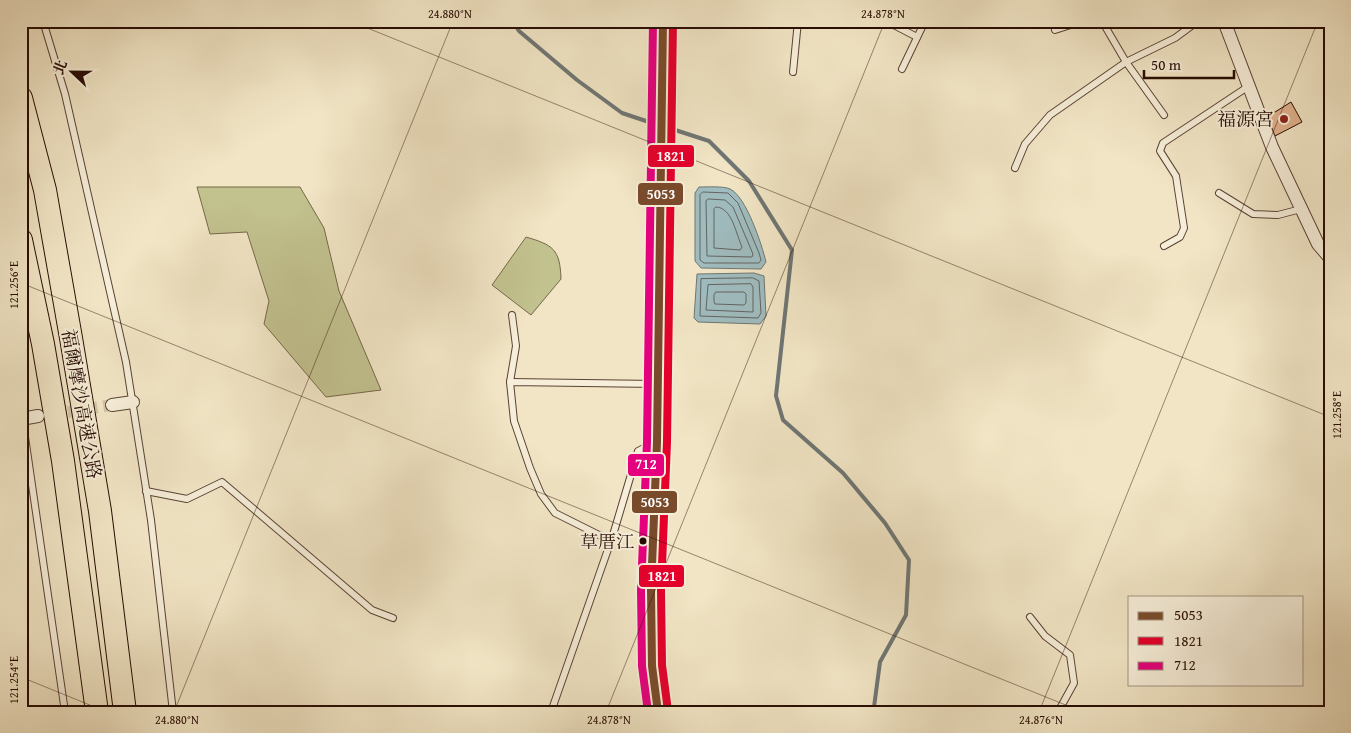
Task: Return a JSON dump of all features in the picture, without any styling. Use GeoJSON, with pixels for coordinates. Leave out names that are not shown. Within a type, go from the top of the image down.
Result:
{"type":"FeatureCollection","features":[{"type":"Feature","properties":{"kind":"highway","name":"福爾摩沙高速公路"},"geometry":{"type":"LineString","coordinates":[[21,98],[45,190],[73,348],[100,511],[125,712]]}},
{"type":"Feature","properties":{"kind":"highway","name":"福爾摩沙高速公路"},"geometry":{"type":"LineString","coordinates":[[21,240],[43,344],[64,461],[97,712]]}},
{"type":"Feature","properties":{"kind":"main road"},"geometry":{"type":"LineString","coordinates":[[658,712],[652,666],[651,600],[658,442],[662,21]]}},
{"type":"Feature","properties":{"kind":"street"},"geometry":{"type":"LineString","coordinates":[[1224,21],[1272,147],[1318,244],[1330,258]]}},
{"type":"Feature","properties":{"kind":"street"},"geometry":{"type":"LineString","coordinates":[[112,405],[133,402]]}},
{"type":"Feature","properties":{"kind":"street"},"geometry":{"type":"LineString","coordinates":[[23,424],[38,416]]}},
{"type":"Feature","properties":{"kind":"lane"},"geometry":{"type":"LineString","coordinates":[[43,21],[67,103],[126,362],[146,491],[173,712]]}},
{"type":"Feature","properties":{"kind":"lane"},"geometry":{"type":"LineString","coordinates":[[793,72],[798,21]]}},
{"type":"Feature","properties":{"kind":"lane"},"geometry":{"type":"LineString","coordinates":[[886,21],[917,37]]}},
{"type":"Feature","properties":{"kind":"lane"},"geometry":{"type":"LineString","coordinates":[[902,69],[925,21]]}},
{"type":"Feature","properties":{"kind":"lane"},"geometry":{"type":"LineString","coordinates":[[1055,30],[1083,21]]}},
{"type":"Feature","properties":{"kind":"lane"},"geometry":{"type":"LineString","coordinates":[[1102,21],[1126,62],[1164,114]]}},
{"type":"Feature","properties":{"kind":"lane"},"geometry":{"type":"LineString","coordinates":[[1015,168],[1025,144],[1050,115],[1126,62],[1175,38],[1198,21]]}},
{"type":"Feature","properties":{"kind":"lane"},"geometry":{"type":"LineString","coordinates":[[1164,246],[1180,237],[1184,228],[1176,176],[1160,151],[1163,143],[1249,86]]}},
{"type":"Feature","properties":{"kind":"lane"},"geometry":{"type":"LineString","coordinates":[[1218,193],[1253,214],[1278,215],[1301,209]]}},
{"type":"Feature","properties":{"kind":"lane"},"geometry":{"type":"LineString","coordinates":[[512,315],[516,346],[510,382],[514,421],[541,494],[555,512],[611,541]]}},
{"type":"Feature","properties":{"kind":"lane"},"geometry":{"type":"LineString","coordinates":[[510,382],[658,384]]}},
{"type":"Feature","properties":{"kind":"lane"},"geometry":{"type":"LineString","coordinates":[[23,424],[65,712]]}},
{"type":"Feature","properties":{"kind":"lane"},"geometry":{"type":"LineString","coordinates":[[551,712],[611,541],[638,451],[658,442]]}},
{"type":"Feature","properties":{"kind":"lane"},"geometry":{"type":"LineString","coordinates":[[146,491],[187,499],[222,482],[372,610],[393,618]]}},
{"type":"Feature","properties":{"kind":"lane"},"geometry":{"type":"LineString","coordinates":[[1030,617],[1046,636],[1070,655],[1074,683],[1058,712]]}},
{"type":"Feature","properties":{"kind":"green space"},"geometry":{"type":"Polygon","coordinates":[[[197,187],[300,187],[324,228],[339,291],[381,390],[326,397],[264,324],[269,301],[247,232],[210,234],[197,187]]]}},
{"type":"Feature","properties":{"kind":"green space"},"geometry":{"type":"Polygon","coordinates":[[[526,237],[543,243],[553,250],[559,261],[561,279],[531,315],[492,285],[526,237]]]}},
{"type":"Feature","properties":{"kind":"water"},"geometry":{"type":"Polygon","coordinates":[[[699,187],[727,188],[736,193],[747,211],[764,254],[766,262],[761,269],[701,268],[695,261],[695,193],[699,187]]]}},
{"type":"Feature","properties":{"kind":"water"},"geometry":{"type":"Polygon","coordinates":[[[754,273],[764,276],[766,316],[760,324],[698,322],[694,318],[697,274],[754,273]]]}},
{"type":"Feature","properties":{"kind":"building","name":"福源宮"},"geometry":{"type":"Polygon","coordinates":[[[1291,102],[1302,122],[1275,136],[1267,117],[1291,102]]]}},
{"type":"Feature","properties":{"kind":"waterway"},"geometry":{"type":"LineString","coordinates":[[513,21],[519,31],[577,80],[622,113],[655,124]]}},
{"type":"Feature","properties":{"kind":"waterway"},"geometry":{"type":"LineString","coordinates":[[666,127],[709,141],[749,181],[792,250],[776,396],[783,420],[843,473],[885,523],[909,560],[906,615],[880,662],[875,712]]}},
{"type":"Feature","properties":{"kind":"tunnel"},"geometry":{"type":"LineString","coordinates":[[50,415],[112,405]]}},
{"type":"Feature","properties":{"kind":"transit line","name":"712"},"geometry":{"type":"LineString","coordinates":[[648,712],[642,666],[641,590],[647,442],[653,21]]}},
{"type":"Feature","properties":{"kind":"transit line","name":"5053"},"geometry":{"type":"LineString","coordinates":[[658,712],[652,666],[651,590],[657,442],[663,21]]}},
{"type":"Feature","properties":{"kind":"transit line","name":"1821"},"geometry":{"type":"LineString","coordinates":[[668,711],[662,665],[661,590],[667,442],[673,21]]}},
{"type":"Feature","properties":{"kind":"place","name":"福源宮"},"geometry":{"type":"Point","coordinates":[1284,119]}},
{"type":"Feature","properties":{"kind":"place","name":"草厝江"},"geometry":{"type":"Point","coordinates":[643,541]}}]}
